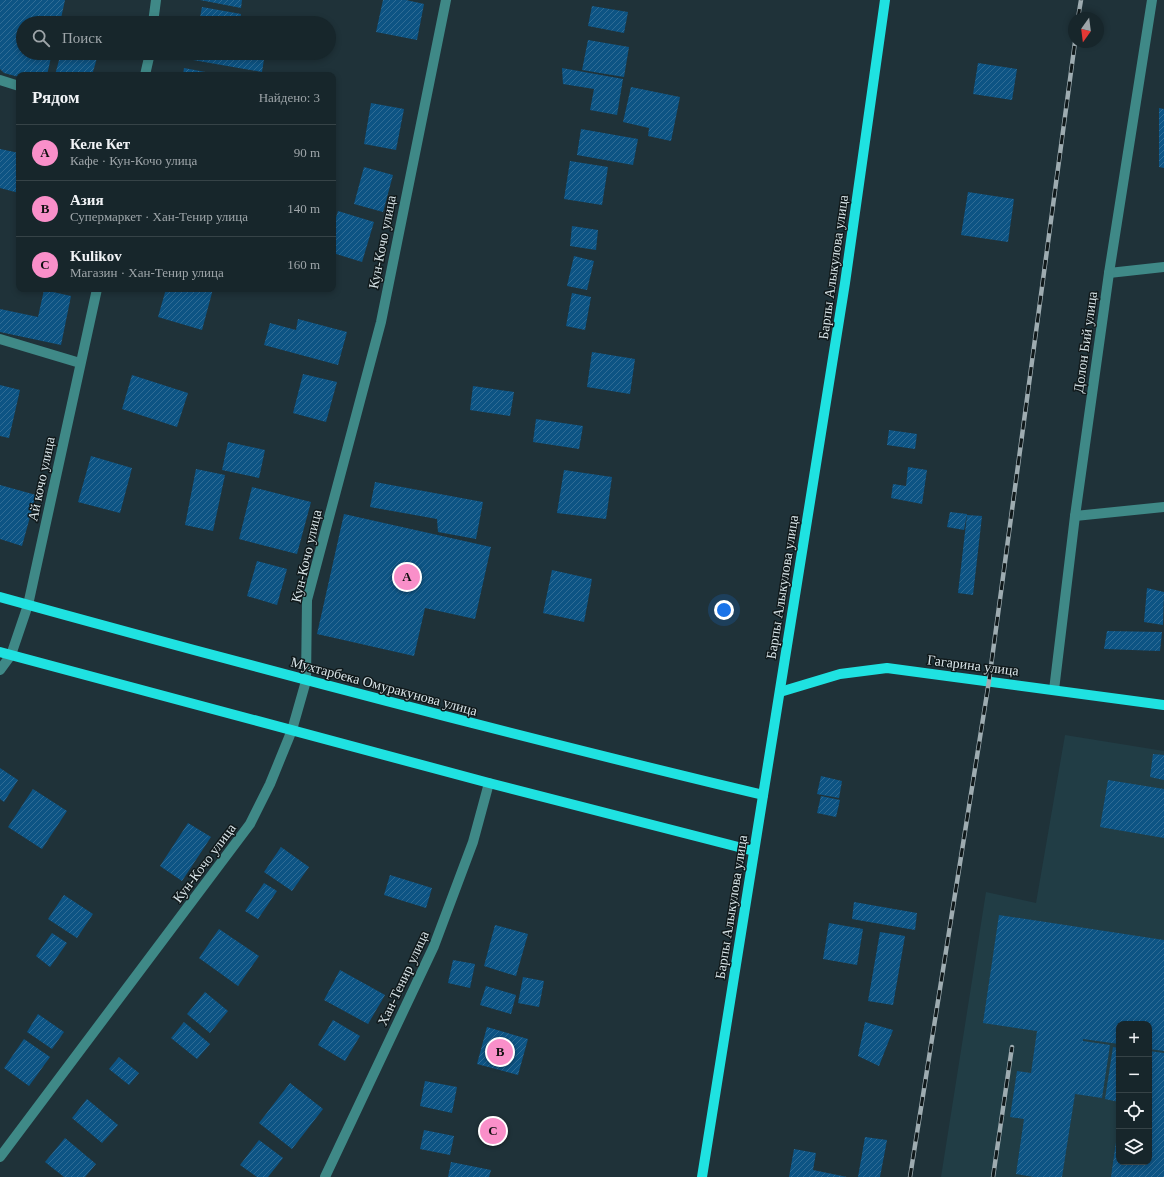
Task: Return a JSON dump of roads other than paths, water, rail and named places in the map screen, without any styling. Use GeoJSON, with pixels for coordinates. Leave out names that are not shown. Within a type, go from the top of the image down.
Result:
{"type":"FeatureCollection","features":[{"type":"Feature","properties":{"kind":"main road","name":"Барпы Алыкулова улица"},"geometry":{"type":"LineString","coordinates":[[702,1177],[845,283],[885,0]]}},
{"type":"Feature","properties":{"kind":"main road","name":"Мухтарбека Омуракунова улица"},"geometry":{"type":"LineString","coordinates":[[0,597],[306,681],[585,752],[763,795]]}},
{"type":"Feature","properties":{"kind":"main road"},"geometry":{"type":"LineString","coordinates":[[0,652],[489,783],[754,851]]}},
{"type":"Feature","properties":{"kind":"main road","name":"Гагарина улица"},"geometry":{"type":"LineString","coordinates":[[780,692],[840,674],[887,668],[1164,705]]}},
{"type":"Feature","properties":{"kind":"street"},"geometry":{"type":"LineString","coordinates":[[154,16],[156,0]]}},
{"type":"Feature","properties":{"kind":"street","name":"Кун-Кочо улица"},"geometry":{"type":"LineString","coordinates":[[0,1158],[250,824],[270,784],[292,730],[306,681],[307,600],[381,322],[446,0]]}},
{"type":"Feature","properties":{"kind":"street","name":"Долон Бий улица"},"geometry":{"type":"LineString","coordinates":[[1054,690],[1075,516],[1109,273],[1152,0]]}},
{"type":"Feature","properties":{"kind":"street"},"geometry":{"type":"LineString","coordinates":[[146,72],[148,60]]}},
{"type":"Feature","properties":{"kind":"street"},"geometry":{"type":"LineString","coordinates":[[0,80],[16,85]]}},
{"type":"Feature","properties":{"kind":"street"},"geometry":{"type":"LineString","coordinates":[[1109,273],[1164,267]]}},
{"type":"Feature","properties":{"kind":"street","name":"Ай кочо улица"},"geometry":{"type":"LineString","coordinates":[[0,670],[11,655],[28,604],[96,292]]}},
{"type":"Feature","properties":{"kind":"street"},"geometry":{"type":"LineString","coordinates":[[0,339],[80,363]]}},
{"type":"Feature","properties":{"kind":"street"},"geometry":{"type":"LineString","coordinates":[[1075,516],[1164,507]]}},
{"type":"Feature","properties":{"kind":"street","name":"Хан-Тенир улица"},"geometry":{"type":"LineString","coordinates":[[325,1177],[434,946],[474,842],[489,783]]}},
{"type":"Feature","properties":{"kind":"railway"},"geometry":{"type":"LineString","coordinates":[[1079,12],[1081,0]]}},
{"type":"Feature","properties":{"kind":"railway"},"geometry":{"type":"LineString","coordinates":[[910,1177],[989,681],[1074,48]]}},
{"type":"Feature","properties":{"kind":"railway"},"geometry":{"type":"LineString","coordinates":[[993,1177],[1012,1047]]}},
{"type":"Feature","properties":{"kind":"place","name":"Келе Кет"},"geometry":{"type":"Point","coordinates":[407,577]}},
{"type":"Feature","properties":{"kind":"place","name":"Азия"},"geometry":{"type":"Point","coordinates":[500,1052]}},
{"type":"Feature","properties":{"kind":"place","name":"Kulikov"},"geometry":{"type":"Point","coordinates":[493,1131]}}]}
